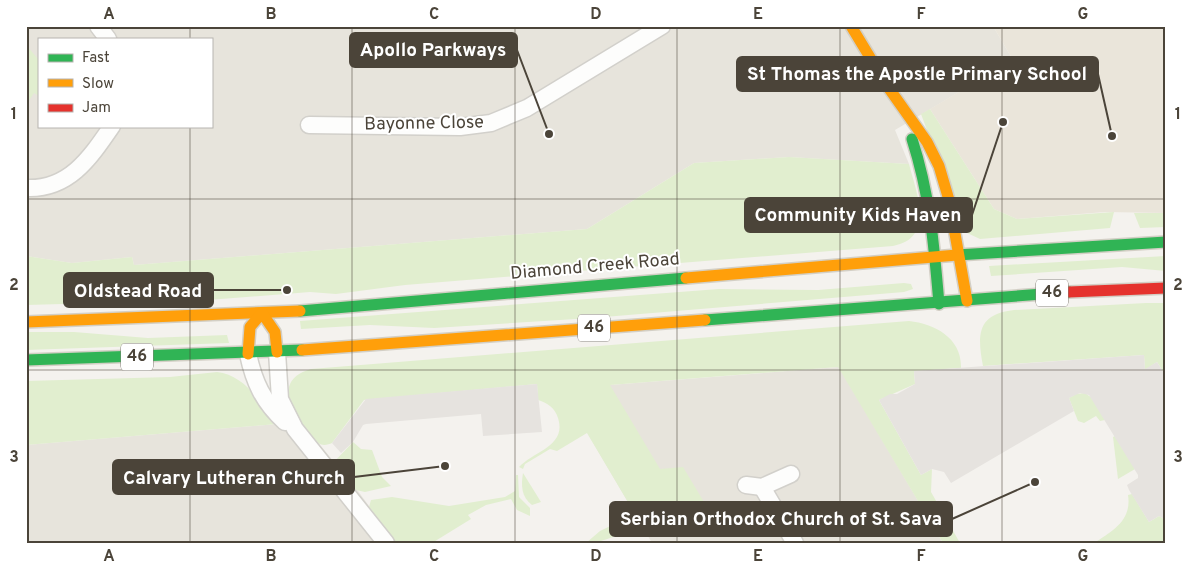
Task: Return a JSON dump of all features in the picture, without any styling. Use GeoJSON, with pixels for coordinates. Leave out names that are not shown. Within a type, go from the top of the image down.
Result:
{"type":"FeatureCollection","features":[{"type":"Feature","properties":{"kind":"main road"},"geometry":{"type":"LineString","coordinates":[[851,26],[888,87],[928,142],[939,166],[960,255],[967,301]]}},
{"type":"Feature","properties":{"kind":"main road"},"geometry":{"type":"LineString","coordinates":[[888,87],[911,135],[924,176],[931,214],[939,304]]}},
{"type":"Feature","properties":{"kind":"main road","name":"Diamond Creek Road"},"geometry":{"type":"LineString","coordinates":[[26,322],[262,312],[934,257],[1166,242]]}},
{"type":"Feature","properties":{"kind":"main road","name":"46"},"geometry":{"type":"LineString","coordinates":[[26,360],[248,354],[939,304],[1070,292],[1166,288]]}},
{"type":"Feature","properties":{"kind":"main road"},"geometry":{"type":"LineString","coordinates":[[248,354],[250,327],[262,312],[274,332],[277,352]]}},
{"type":"Feature","properties":{"kind":"street"},"geometry":{"type":"LineString","coordinates":[[98,26],[107,38]]}},
{"type":"Feature","properties":{"kind":"street","name":"Bayonne Close"},"geometry":{"type":"LineString","coordinates":[[309,125],[460,127],[490,123],[527,108],[662,26]]}},
{"type":"Feature","properties":{"kind":"street"},"geometry":{"type":"LineString","coordinates":[[26,188],[46,187],[72,175],[93,155],[111,128]]}},
{"type":"Feature","properties":{"kind":"street"},"geometry":{"type":"LineString","coordinates":[[277,352],[280,399],[295,429]]}},
{"type":"Feature","properties":{"kind":"street"},"geometry":{"type":"LineString","coordinates":[[248,354],[253,379],[262,394],[283,419],[295,429],[386,543]]}},
{"type":"Feature","properties":{"kind":"street"},"geometry":{"type":"LineString","coordinates":[[791,474],[754,486],[795,543]]}},
{"type":"Feature","properties":{"kind":"shaded area"},"geometry":{"type":"Polygon","coordinates":[[[26,26],[993,26],[1013,60],[895,130],[909,164],[789,157],[694,163],[587,229],[134,265],[132,257],[72,263],[26,256],[26,26]]]}},
{"type":"Feature","properties":{"kind":"shaded area"},"geometry":{"type":"Polygon","coordinates":[[[993,26],[1166,26],[1166,213],[1105,212],[1017,219],[994,209],[930,109],[1013,60],[993,26]]]}},
{"type":"Feature","properties":{"kind":"shaded area"},"geometry":{"type":"Polygon","coordinates":[[[1144,355],[1145,369],[1157,362],[1166,376],[1166,520],[1159,516],[1149,522],[1129,490],[1127,485],[1138,478],[1138,475],[1089,395],[1080,393],[1069,398],[1074,411],[951,483],[944,472],[932,469],[921,475],[879,400],[890,394],[897,394],[915,384],[914,371],[1144,355]]]}},
{"type":"Feature","properties":{"kind":"shaded area"},"geometry":{"type":"Polygon","coordinates":[[[839,367],[943,543],[652,543],[574,410],[610,385],[839,367]]]}},
{"type":"Feature","properties":{"kind":"shaded area"},"geometry":{"type":"Polygon","coordinates":[[[537,384],[542,432],[483,436],[481,414],[366,424],[363,425],[353,442],[341,453],[332,443],[366,399],[537,384]]]}},
{"type":"Feature","properties":{"kind":"shaded area"},"geometry":{"type":"Polygon","coordinates":[[[301,422],[358,491],[396,543],[26,543],[26,445],[301,422]]]}},
{"type":"Feature","properties":{"kind":"green space"},"geometry":{"type":"Polygon","coordinates":[[[26,45],[38,59],[38,95],[34,93],[26,105],[26,45]]]}},
{"type":"Feature","properties":{"kind":"green space"},"geometry":{"type":"Polygon","coordinates":[[[930,109],[994,209],[1017,219],[1114,212],[1110,228],[980,239],[965,232],[921,114],[930,109]]]}},
{"type":"Feature","properties":{"kind":"green space"},"geometry":{"type":"Polygon","coordinates":[[[789,157],[909,164],[916,187],[920,212],[919,224],[915,234],[906,241],[893,246],[405,285],[336,294],[310,292],[208,300],[26,305],[26,256],[72,263],[132,257],[134,265],[587,229],[694,163],[789,157]]]}},
{"type":"Feature","properties":{"kind":"green space"},"geometry":{"type":"Polygon","coordinates":[[[1134,213],[1166,213],[1166,227],[1140,228],[1134,213]]]}},
{"type":"Feature","properties":{"kind":"green space"},"geometry":{"type":"Polygon","coordinates":[[[1166,256],[1166,271],[1122,267],[991,276],[989,266],[1166,256]]]}},
{"type":"Feature","properties":{"kind":"green space"},"geometry":{"type":"Polygon","coordinates":[[[911,284],[913,289],[904,292],[592,318],[434,328],[370,325],[301,329],[300,321],[719,289],[818,290],[911,284]]]}},
{"type":"Feature","properties":{"kind":"green space"},"geometry":{"type":"Polygon","coordinates":[[[1166,303],[1166,376],[1157,362],[1145,370],[1144,355],[983,366],[980,345],[982,328],[986,321],[1002,312],[1166,303]]]}},
{"type":"Feature","properties":{"kind":"green space"},"geometry":{"type":"Polygon","coordinates":[[[909,321],[928,325],[945,334],[957,348],[961,368],[914,371],[915,384],[879,400],[921,475],[932,469],[931,492],[960,543],[943,543],[838,367],[610,385],[660,469],[683,467],[704,502],[648,536],[642,525],[593,543],[586,543],[600,531],[635,514],[587,433],[557,451],[550,449],[525,464],[523,469],[519,467],[554,442],[560,427],[557,414],[553,409],[548,404],[538,400],[537,384],[364,400],[332,443],[325,445],[316,441],[299,419],[288,394],[289,386],[293,379],[311,369],[909,321]]]}},
{"type":"Feature","properties":{"kind":"green space"},"geometry":{"type":"Polygon","coordinates":[[[26,332],[74,332],[148,338],[227,335],[229,343],[26,350],[26,332]]]}},
{"type":"Feature","properties":{"kind":"green space"},"geometry":{"type":"Polygon","coordinates":[[[217,372],[236,378],[244,384],[252,391],[277,424],[26,445],[26,381],[170,377],[217,372]]]}},
{"type":"Feature","properties":{"kind":"green space"},"geometry":{"type":"Polygon","coordinates":[[[1085,393],[1092,398],[1105,420],[1100,421],[1096,416],[1084,423],[1078,421],[1069,398],[1076,394],[1085,393]]]}},
{"type":"Feature","properties":{"kind":"green space"},"geometry":{"type":"Polygon","coordinates":[[[1115,436],[1135,469],[1118,479],[1113,437],[1115,436]]]}},
{"type":"Feature","properties":{"kind":"green space"},"geometry":{"type":"Polygon","coordinates":[[[353,442],[361,449],[372,450],[382,477],[391,486],[365,492],[356,490],[334,462],[353,442]]]}},
{"type":"Feature","properties":{"kind":"green space"},"geometry":{"type":"Polygon","coordinates":[[[523,473],[541,502],[532,505],[528,502],[522,486],[523,473]]]}},
{"type":"Feature","properties":{"kind":"green space"},"geometry":{"type":"Polygon","coordinates":[[[516,475],[518,475],[519,497],[530,508],[530,516],[517,510],[511,499],[486,505],[468,515],[471,519],[432,543],[396,543],[369,507],[371,500],[392,497],[449,506],[505,497],[515,491],[516,475]]]}},
{"type":"Feature","properties":{"kind":"green space"},"geometry":{"type":"Polygon","coordinates":[[[1132,494],[1149,522],[1159,516],[1166,520],[1166,543],[1094,543],[1120,524],[1127,511],[1128,495],[1132,494]]]}},
{"type":"Feature","properties":{"kind":"traffic: fast"},"geometry":{"type":"LineString","coordinates":[[912,139],[927,200],[939,304]]}},
{"type":"Feature","properties":{"kind":"traffic: fast"},"geometry":{"type":"LineString","coordinates":[[957,255],[1166,242]]}},
{"type":"Feature","properties":{"kind":"traffic: fast"},"geometry":{"type":"LineString","coordinates":[[300,311],[686,278]]}},
{"type":"Feature","properties":{"kind":"traffic: fast"},"geometry":{"type":"LineString","coordinates":[[705,320],[1069,292]]}},
{"type":"Feature","properties":{"kind":"traffic: fast"},"geometry":{"type":"LineString","coordinates":[[26,360],[302,350]]}},
{"type":"Feature","properties":{"kind":"traffic: slow"},"geometry":{"type":"LineString","coordinates":[[851,26],[888,87],[927,142],[939,166],[949,200],[967,301]]}},
{"type":"Feature","properties":{"kind":"traffic: slow"},"geometry":{"type":"LineString","coordinates":[[686,278],[957,255]]}},
{"type":"Feature","properties":{"kind":"traffic: slow"},"geometry":{"type":"LineString","coordinates":[[26,322],[300,311]]}},
{"type":"Feature","properties":{"kind":"traffic: slow"},"geometry":{"type":"LineString","coordinates":[[248,354],[250,327],[262,313],[275,332],[277,352]]}},
{"type":"Feature","properties":{"kind":"traffic: slow"},"geometry":{"type":"LineString","coordinates":[[302,350],[705,320]]}},
{"type":"Feature","properties":{"kind":"traffic: jam"},"geometry":{"type":"LineString","coordinates":[[1069,292],[1166,288]]}},
{"type":"Feature","properties":{"kind":"place","name":"Community Kids Haven"},"geometry":{"type":"Point","coordinates":[1003,122]}},
{"type":"Feature","properties":{"kind":"place","name":"Apollo Parkways"},"geometry":{"type":"Point","coordinates":[549,134]}},
{"type":"Feature","properties":{"kind":"place","name":"St Thomas the Apostle Primary School"},"geometry":{"type":"Point","coordinates":[1112,136]}},
{"type":"Feature","properties":{"kind":"place","name":"Oldstead Road"},"geometry":{"type":"Point","coordinates":[287,290]}},
{"type":"Feature","properties":{"kind":"place","name":"Calvary Lutheran Church"},"geometry":{"type":"Point","coordinates":[445,466]}},
{"type":"Feature","properties":{"kind":"place","name":"Serbian Orthodox Church of St. Sava"},"geometry":{"type":"Point","coordinates":[1035,482]}}]}
